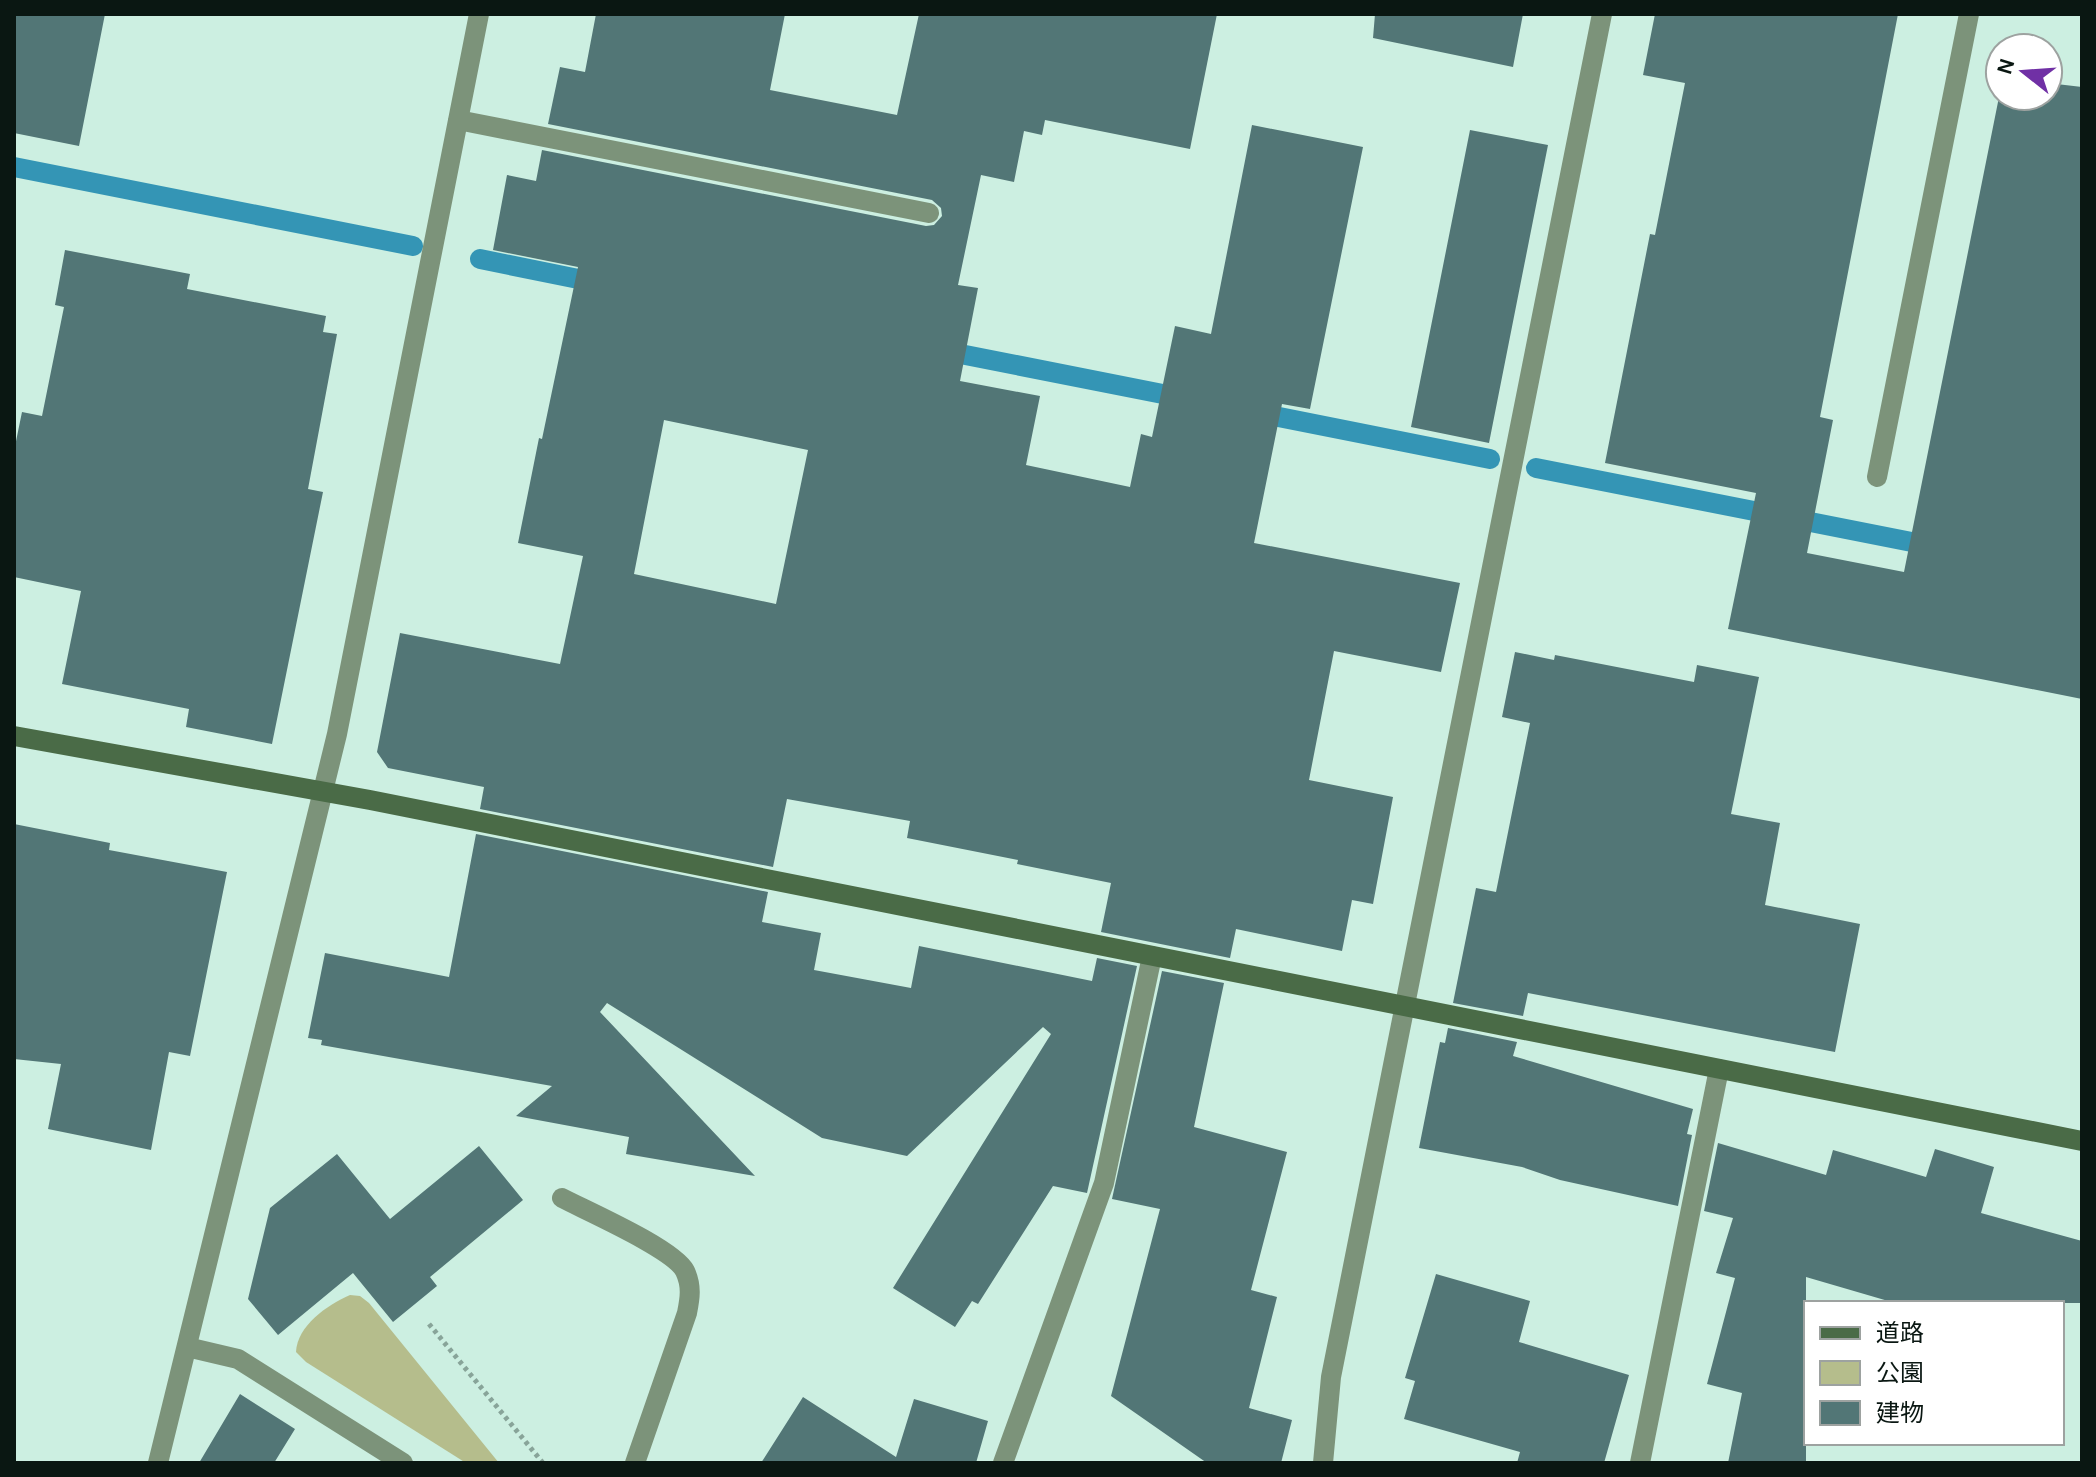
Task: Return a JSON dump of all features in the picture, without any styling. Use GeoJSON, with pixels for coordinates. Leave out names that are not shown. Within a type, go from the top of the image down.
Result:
{"type":"FeatureCollection","features":[{"type":"Feature","properties":{"kind":"street"},"geometry":{"type":"LineString","coordinates":[[158,1463],[337,734],[479,14]]}},
{"type":"Feature","properties":{"kind":"street"},"geometry":{"type":"LineString","coordinates":[[1323,1463],[1331,1377],[1602,14]]}},
{"type":"Feature","properties":{"kind":"street"},"geometry":{"type":"LineString","coordinates":[[1877,477],[1969,14]]}},
{"type":"Feature","properties":{"kind":"street"},"geometry":{"type":"LineString","coordinates":[[458,120],[929,213]]}},
{"type":"Feature","properties":{"kind":"street"},"geometry":{"type":"LineString","coordinates":[[14,736],[323,791],[2082,1141]]}},
{"type":"Feature","properties":{"kind":"street"},"geometry":{"type":"LineString","coordinates":[[1003,1463],[1104,1183],[1152,956]]}},
{"type":"Feature","properties":{"kind":"street"},"geometry":{"type":"LineString","coordinates":[[1640,1463],[1719,1069]]}},
{"type":"Feature","properties":{"kind":"street"},"geometry":{"type":"LineString","coordinates":[[562,1198],[666,1253],[684,1268],[692,1291],[635,1463]]}},
{"type":"Feature","properties":{"kind":"street"},"geometry":{"type":"LineString","coordinates":[[187,1347],[238,1359],[403,1463]]}},
{"type":"Feature","properties":{"kind":"path"},"geometry":{"type":"LineString","coordinates":[[429,1324],[543,1463]]}},
{"type":"Feature","properties":{"kind":"green space"},"geometry":{"type":"Polygon","coordinates":[[[350,1295],[360,1296],[369,1303],[499,1463],[466,1463],[306,1362],[296,1352],[307,1325],[332,1304],[350,1295]]]}},
{"type":"Feature","properties":{"kind":"building"},"geometry":{"type":"Polygon","coordinates":[[[14,14],[105,14],[79,146],[14,133],[14,14]]]}},
{"type":"Feature","properties":{"kind":"building"},"geometry":{"type":"Polygon","coordinates":[[[596,14],[785,14],[770,90],[897,115],[919,14],[1217,14],[1190,149],[1045,120],[1042,135],[1024,131],[1014,182],[981,175],[958,285],[978,288],[960,381],[1040,396],[1026,465],[1130,487],[1141,434],[1152,437],[1175,326],[1211,334],[1252,125],[1363,147],[1310,409],[1282,404],[1254,543],[1460,583],[1441,672],[1334,651],[1309,780],[1393,797],[1373,904],[1352,900],[1342,951],[1236,929],[1230,958],[1101,932],[1111,883],[1017,864],[1018,860],[907,838],[910,821],[787,799],[773,867],[480,809],[484,787],[388,768],[377,752],[400,633],[560,664],[583,556],[518,543],[578,267],[493,250],[507,175],[536,181],[542,150],[926,226],[934,225],[942,216],[941,208],[932,200],[548,124],[560,67],[585,72],[596,14]],[[664,420],[634,574],[776,604],[808,450],[664,420]]]}},
{"type":"Feature","properties":{"kind":"building"},"geometry":{"type":"Polygon","coordinates":[[[1375,14],[1523,14],[1513,67],[1373,38],[1375,14]]]}},
{"type":"Feature","properties":{"kind":"building"},"geometry":{"type":"Polygon","coordinates":[[[1655,14],[1898,14],[1820,417],[1833,420],[1807,553],[1904,572],[1996,112],[2064,112],[2064,85],[2082,87],[2082,699],[1728,629],[1756,493],[1605,463],[1650,234],[1655,235],[1685,83],[1643,75],[1655,14]]]}},
{"type":"Feature","properties":{"kind":"building"},"geometry":{"type":"Polygon","coordinates":[[[1470,130],[1548,145],[1489,443],[1411,427],[1470,130]]]}},
{"type":"Feature","properties":{"kind":"building"},"geometry":{"type":"Polygon","coordinates":[[[65,250],[190,274],[187,289],[326,316],[323,332],[337,334],[308,489],[323,492],[272,744],[186,727],[189,709],[62,684],[81,591],[14,577],[14,451],[22,412],[42,416],[64,307],[55,305],[65,250]]]}},
{"type":"Feature","properties":{"kind":"building"},"geometry":{"type":"Polygon","coordinates":[[[1515,652],[1554,660],[1555,655],[1694,682],[1697,665],[1759,677],[1731,814],[1780,823],[1765,905],[1860,924],[1835,1052],[1528,993],[1523,1016],[1453,1003],[1476,888],[1496,892],[1530,723],[1502,717],[1515,652]]]}},
{"type":"Feature","properties":{"kind":"building"},"geometry":{"type":"Polygon","coordinates":[[[14,824],[110,843],[109,850],[227,872],[190,1056],[169,1052],[151,1150],[48,1129],[61,1064],[14,1059],[14,824]]]}},
{"type":"Feature","properties":{"kind":"building"},"geometry":{"type":"Polygon","coordinates":[[[476,834],[768,892],[762,922],[821,933],[814,970],[911,988],[919,946],[1092,981],[1097,958],[1137,966],[1087,1193],[1053,1186],[978,1304],[972,1301],[955,1327],[893,1288],[1051,1034],[1043,1027],[907,1156],[822,1138],[607,1003],[600,1012],[755,1176],[626,1154],[629,1137],[516,1116],[552,1086],[321,1045],[322,1040],[308,1038],[325,953],[449,977],[476,834]]]}},
{"type":"Feature","properties":{"kind":"building"},"geometry":{"type":"Polygon","coordinates":[[[1162,971],[1224,983],[1194,1127],[1287,1152],[1251,1290],[1277,1297],[1249,1408],[1292,1420],[1281,1463],[1207,1463],[1111,1396],[1160,1209],[1112,1199],[1162,971]]]}},
{"type":"Feature","properties":{"kind":"building"},"geometry":{"type":"Polygon","coordinates":[[[1448,1028],[1517,1042],[1513,1056],[1693,1109],[1687,1134],[1692,1135],[1678,1206],[1560,1180],[1522,1167],[1419,1148],[1440,1042],[1445,1043],[1448,1028]]]}},
{"type":"Feature","properties":{"kind":"building"},"geometry":{"type":"Polygon","coordinates":[[[1718,1143],[1826,1175],[1833,1150],[1926,1177],[1935,1149],[1994,1167],[1981,1213],[2082,1241],[2082,1303],[1888,1301],[1806,1277],[1806,1463],[1728,1463],[1742,1393],[1707,1384],[1735,1278],[1716,1273],[1733,1218],[1704,1211],[1718,1143]]]}},
{"type":"Feature","properties":{"kind":"building"},"geometry":{"type":"Polygon","coordinates":[[[479,1146],[523,1200],[430,1277],[437,1286],[393,1322],[353,1273],[278,1335],[248,1299],[270,1208],[337,1154],[390,1219],[479,1146]]]}},
{"type":"Feature","properties":{"kind":"building"},"geometry":{"type":"Polygon","coordinates":[[[1436,1274],[1530,1301],[1519,1342],[1629,1375],[1604,1463],[1517,1463],[1520,1452],[1404,1419],[1415,1381],[1405,1378],[1436,1274]]]}},
{"type":"Feature","properties":{"kind":"building"},"geometry":{"type":"Polygon","coordinates":[[[240,1394],[295,1429],[274,1463],[199,1463],[240,1394]]]}},
{"type":"Feature","properties":{"kind":"building"},"geometry":{"type":"Polygon","coordinates":[[[803,1397],[896,1457],[914,1399],[988,1421],[976,1463],[761,1463],[803,1397]]]}},
{"type":"Feature","properties":{"kind":"waterway"},"geometry":{"type":"LineString","coordinates":[[14,167],[413,246]]}},
{"type":"Feature","properties":{"kind":"waterway"},"geometry":{"type":"LineString","coordinates":[[480,259],[603,284]]}},
{"type":"Feature","properties":{"kind":"waterway"},"geometry":{"type":"LineString","coordinates":[[940,350],[1188,399]]}},
{"type":"Feature","properties":{"kind":"waterway"},"geometry":{"type":"LineString","coordinates":[[1254,412],[1490,459]]}},
{"type":"Feature","properties":{"kind":"waterway"},"geometry":{"type":"LineString","coordinates":[[1536,468],[1937,547]]}}]}
